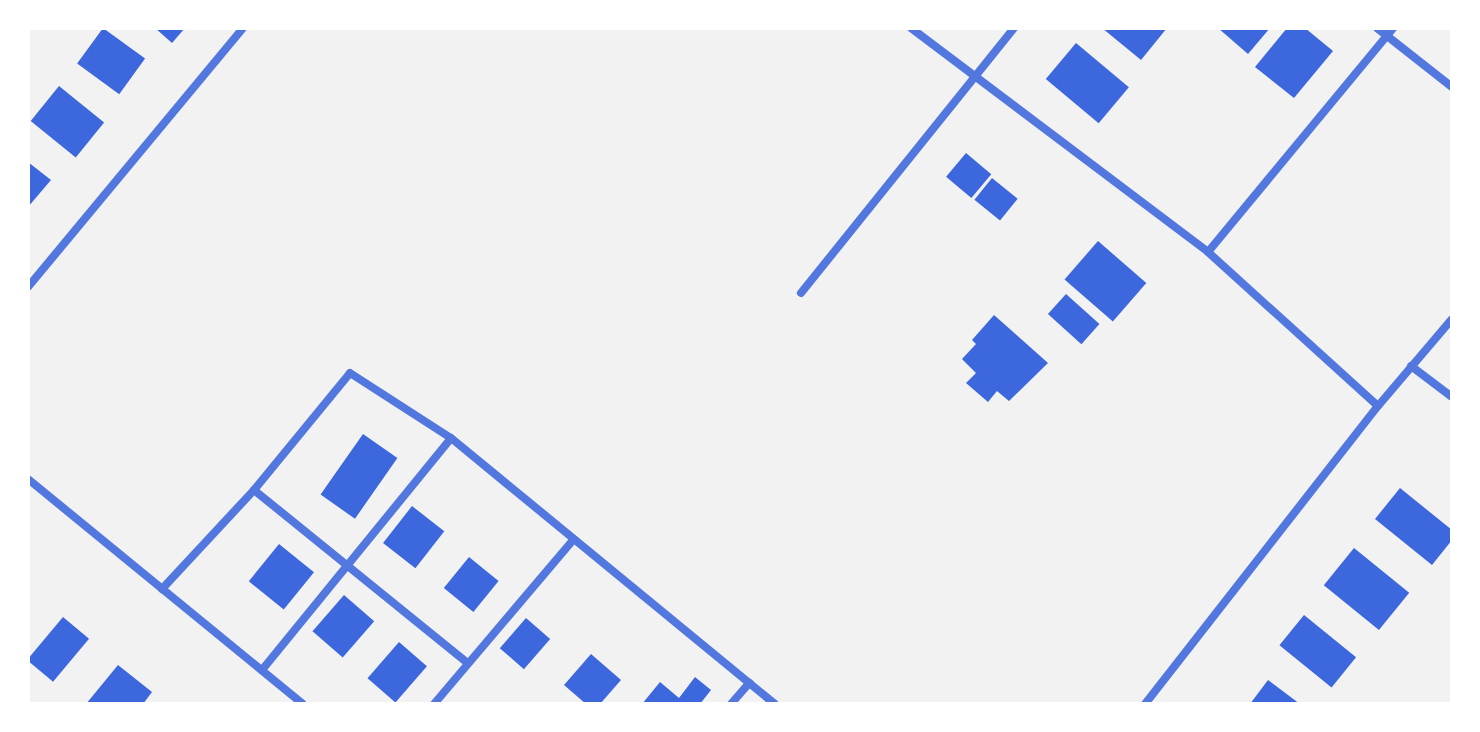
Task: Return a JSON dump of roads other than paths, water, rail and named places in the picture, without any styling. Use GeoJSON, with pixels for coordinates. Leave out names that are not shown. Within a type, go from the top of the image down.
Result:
{"type":"FeatureCollection","features":[{"type":"Feature","properties":{"kind":"street"},"geometry":{"type":"LineString","coordinates":[[28,287],[243,28]]}},
{"type":"Feature","properties":{"kind":"street"},"geometry":{"type":"LineString","coordinates":[[911,28],[1208,252],[1378,406]]}},
{"type":"Feature","properties":{"kind":"street"},"geometry":{"type":"LineString","coordinates":[[801,293],[1014,28]]}},
{"type":"Feature","properties":{"kind":"street"},"geometry":{"type":"LineString","coordinates":[[1377,28],[1390,32],[1452,87]]}},
{"type":"Feature","properties":{"kind":"street"},"geometry":{"type":"LineString","coordinates":[[1208,252],[1390,32]]}},
{"type":"Feature","properties":{"kind":"street"},"geometry":{"type":"LineString","coordinates":[[1145,704],[1378,406],[1452,319]]}},
{"type":"Feature","properties":{"kind":"street"},"geometry":{"type":"LineString","coordinates":[[1411,366],[1452,397]]}},
{"type":"Feature","properties":{"kind":"street"},"geometry":{"type":"LineString","coordinates":[[162,589],[254,490],[350,373],[451,438],[775,704]]}},
{"type":"Feature","properties":{"kind":"street"},"geometry":{"type":"LineString","coordinates":[[262,670],[346,563],[451,438]]}},
{"type":"Feature","properties":{"kind":"street"},"geometry":{"type":"LineString","coordinates":[[28,479],[303,704]]}},
{"type":"Feature","properties":{"kind":"street"},"geometry":{"type":"LineString","coordinates":[[254,490],[468,663]]}},
{"type":"Feature","properties":{"kind":"street"},"geometry":{"type":"LineString","coordinates":[[434,704],[574,539]]}},
{"type":"Feature","properties":{"kind":"street"},"geometry":{"type":"LineString","coordinates":[[731,704],[749,683]]}}]}
